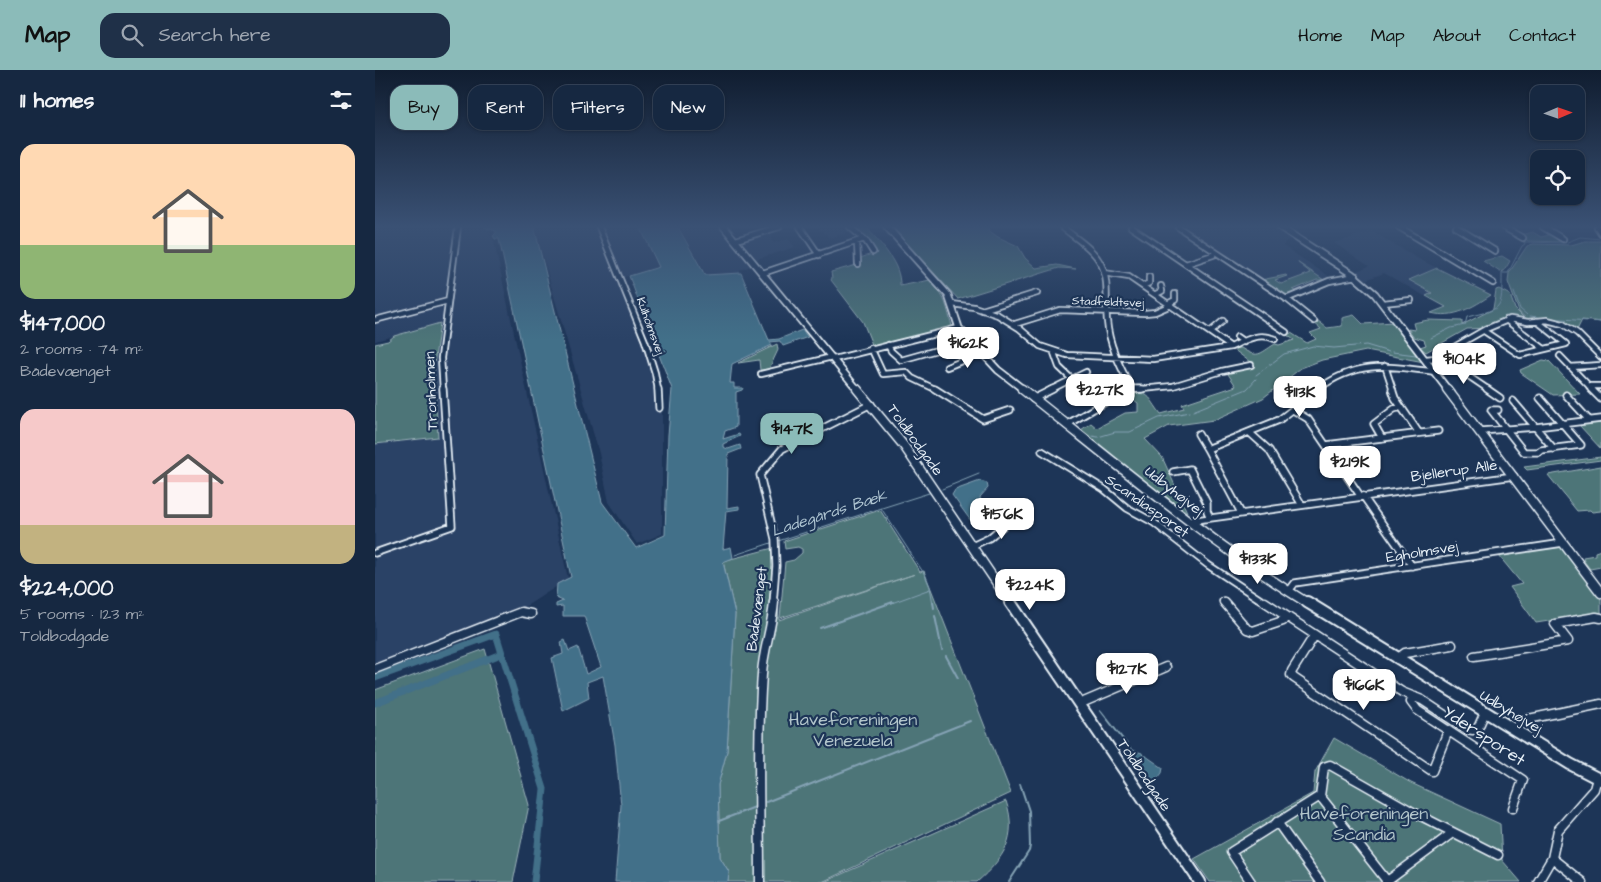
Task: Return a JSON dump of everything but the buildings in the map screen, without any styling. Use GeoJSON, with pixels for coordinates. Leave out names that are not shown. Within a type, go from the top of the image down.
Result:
{"type":"FeatureCollection","features":[{"type":"Feature","properties":{"kind":"street","name":"Tronholmen"},"geometry":{"type":"LineString","coordinates":[[375,553],[452,526],[441,358],[453,265]]}},
{"type":"Feature","properties":{"kind":"street","name":"Kulholmsvej"},"geometry":{"type":"LineString","coordinates":[[617,265],[656,370],[660,389],[659,408]]}},
{"type":"Feature","properties":{"kind":"street","name":"Toldbodgade"},"geometry":{"type":"LineString","coordinates":[[756,265],[904,446],[1200,882]]}},
{"type":"Feature","properties":{"kind":"street"},"geometry":{"type":"LineString","coordinates":[[763,273],[788,265]]}},
{"type":"Feature","properties":{"kind":"street","name":"Udbyhøjvej"},"geometry":{"type":"LineString","coordinates":[[921,265],[948,295],[952,304],[954,318],[959,328],[981,353],[1033,399],[1189,520],[1244,561],[1289,591],[1570,764],[1599,779]]}},
{"type":"Feature","properties":{"kind":"street"},"geometry":{"type":"LineString","coordinates":[[1099,265],[1104,273],[1108,329],[1116,358],[1132,390],[1173,386],[1221,371],[1251,365]]}},
{"type":"Feature","properties":{"kind":"street"},"geometry":{"type":"LineString","coordinates":[[1187,265],[1286,332]]}},
{"type":"Feature","properties":{"kind":"street"},"geometry":{"type":"LineString","coordinates":[[1235,265],[1314,320]]}},
{"type":"Feature","properties":{"kind":"street"},"geometry":{"type":"LineString","coordinates":[[1339,265],[1356,276],[1383,303],[1601,592]]}},
{"type":"Feature","properties":{"kind":"street"},"geometry":{"type":"LineString","coordinates":[[1463,265],[1493,283]]}},
{"type":"Feature","properties":{"kind":"street"},"geometry":{"type":"LineString","coordinates":[[1104,273],[1131,275],[1143,286],[1231,347]]}},
{"type":"Feature","properties":{"kind":"street"},"geometry":{"type":"LineString","coordinates":[[1286,299],[1329,281],[1356,276]]}},
{"type":"Feature","properties":{"kind":"street"},"geometry":{"type":"LineString","coordinates":[[1143,286],[1149,284],[1149,277]]}},
{"type":"Feature","properties":{"kind":"street"},"geometry":{"type":"LineString","coordinates":[[1156,294],[1162,291],[1161,286]]}},
{"type":"Feature","properties":{"kind":"street"},"geometry":{"type":"LineString","coordinates":[[982,310],[1037,293]]}},
{"type":"Feature","properties":{"kind":"street"},"geometry":{"type":"LineString","coordinates":[[1170,304],[1175,300],[1175,294]]}},
{"type":"Feature","properties":{"kind":"street"},"geometry":{"type":"LineString","coordinates":[[1383,303],[1411,300]]}},
{"type":"Feature","properties":{"kind":"street"},"geometry":{"type":"LineString","coordinates":[[375,320],[448,301]]}},
{"type":"Feature","properties":{"kind":"street"},"geometry":{"type":"LineString","coordinates":[[952,304],[962,304],[1006,319],[1015,324],[1035,344],[1054,353],[1116,358],[1162,359],[1231,347],[1254,336],[1266,335],[1275,339]]}},
{"type":"Feature","properties":{"kind":"street","name":"Stadfeldtsvej"},"geometry":{"type":"LineString","coordinates":[[1015,324],[1060,310],[1150,313],[1170,304]]}},
{"type":"Feature","properties":{"kind":"street"},"geometry":{"type":"LineString","coordinates":[[1426,359],[1439,356],[1506,320],[1516,319],[1555,322],[1571,328],[1601,356]]}},
{"type":"Feature","properties":{"kind":"street"},"geometry":{"type":"LineString","coordinates":[[1506,320],[1543,348]]}},
{"type":"Feature","properties":{"kind":"street"},"geometry":{"type":"LineString","coordinates":[[1484,331],[1520,355],[1566,344],[1537,321]]}},
{"type":"Feature","properties":{"kind":"street"},"geometry":{"type":"LineString","coordinates":[[1210,332],[1223,322]]}},
{"type":"Feature","properties":{"kind":"street"},"geometry":{"type":"LineString","coordinates":[[761,374],[959,328]]}},
{"type":"Feature","properties":{"kind":"street"},"geometry":{"type":"LineString","coordinates":[[1237,336],[1244,342]]}},
{"type":"Feature","properties":{"kind":"street"},"geometry":{"type":"LineString","coordinates":[[888,344],[891,351],[901,360],[969,340]]}},
{"type":"Feature","properties":{"kind":"street"},"geometry":{"type":"LineString","coordinates":[[871,348],[883,374],[906,372],[912,378],[931,386],[983,420],[1010,410]]}},
{"type":"Feature","properties":{"kind":"street"},"geometry":{"type":"LineString","coordinates":[[947,367],[981,353]]}},
{"type":"Feature","properties":{"kind":"street"},"geometry":{"type":"LineString","coordinates":[[1054,353],[1055,364],[1071,380],[1101,404]]}},
{"type":"Feature","properties":{"kind":"street"},"geometry":{"type":"LineString","coordinates":[[1439,356],[1500,398]]}},
{"type":"Feature","properties":{"kind":"street"},"geometry":{"type":"LineString","coordinates":[[1559,356],[1601,398]]}},
{"type":"Feature","properties":{"kind":"street"},"geometry":{"type":"LineString","coordinates":[[1207,448],[1250,433],[1279,420],[1339,376],[1363,366],[1385,366],[1435,372]]}},
{"type":"Feature","properties":{"kind":"street"},"geometry":{"type":"LineString","coordinates":[[1385,366],[1392,392],[1419,433]]}},
{"type":"Feature","properties":{"kind":"street"},"geometry":{"type":"LineString","coordinates":[[1570,366],[1601,366]]}},
{"type":"Feature","properties":{"kind":"street"},"geometry":{"type":"LineString","coordinates":[[1033,399],[1086,372]]}},
{"type":"Feature","properties":{"kind":"street"},"geometry":{"type":"LineString","coordinates":[[1589,386],[1601,386]]}},
{"type":"Feature","properties":{"kind":"street"},"geometry":{"type":"LineString","coordinates":[[1067,425],[1124,391]]}},
{"type":"Feature","properties":{"kind":"street"},"geometry":{"type":"LineString","coordinates":[[1566,395],[1589,420]]}},
{"type":"Feature","properties":{"kind":"street"},"geometry":{"type":"LineString","coordinates":[[1498,410],[1491,410],[1524,452],[1539,452],[1541,450],[1581,444],[1540,398]]}},
{"type":"Feature","properties":{"kind":"street"},"geometry":{"type":"LineString","coordinates":[[1513,401],[1554,449]]}},
{"type":"Feature","properties":{"kind":"street","name":"Bådevænget"},"geometry":{"type":"LineString","coordinates":[[761,882],[759,721],[762,671],[772,625],[775,543],[760,475],[781,449],[871,404]]}},
{"type":"Feature","properties":{"kind":"street"},"geometry":{"type":"LineString","coordinates":[[1382,438],[1374,424],[1394,409],[1401,407]]}},
{"type":"Feature","properties":{"kind":"street"},"geometry":{"type":"LineString","coordinates":[[1293,410],[1309,419],[1412,566]]}},
{"type":"Feature","properties":{"kind":"street"},"geometry":{"type":"LineString","coordinates":[[1480,431],[1563,425],[1601,419]]}},
{"type":"Feature","properties":{"kind":"street"},"geometry":{"type":"LineString","coordinates":[[1326,445],[1438,431]]}},
{"type":"Feature","properties":{"kind":"street"},"geometry":{"type":"LineString","coordinates":[[1250,433],[1269,450],[1302,505]]}},
{"type":"Feature","properties":{"kind":"street"},"geometry":{"type":"LineString","coordinates":[[1198,434],[1241,513]]}},
{"type":"Feature","properties":{"kind":"street","name":"Scandiasporet"},"geometry":{"type":"LineString","coordinates":[[1042,451],[1104,489],[1127,508],[1153,522],[1208,565],[1391,686],[1415,697],[1466,728],[1473,730],[1478,728],[1485,712]]}},
{"type":"Feature","properties":{"kind":"street"},"geometry":{"type":"LineString","coordinates":[[1173,472],[1189,469],[1207,503],[1207,511],[1210,518]]}},
{"type":"Feature","properties":{"kind":"street","name":"Bjellerup Alle"},"geometry":{"type":"LineString","coordinates":[[1189,520],[1515,476]]}},
{"type":"Feature","properties":{"kind":"street"},"geometry":{"type":"LineString","coordinates":[[972,546],[989,538],[1018,513]]}},
{"type":"Feature","properties":{"kind":"street","name":"Egholmsvej"},"geometry":{"type":"LineString","coordinates":[[1289,591],[1295,584],[1563,543]]}},
{"type":"Feature","properties":{"kind":"street"},"geometry":{"type":"LineString","coordinates":[[1223,601],[1247,629],[1253,631],[1283,620],[1285,616]]}},
{"type":"Feature","properties":{"kind":"street"},"geometry":{"type":"LineString","coordinates":[[375,669],[521,612],[531,614]]}},
{"type":"Feature","properties":{"kind":"street"},"geometry":{"type":"LineString","coordinates":[[1474,656],[1568,641],[1555,624],[1596,617],[1601,618]]}},
{"type":"Feature","properties":{"kind":"street"},"geometry":{"type":"LineString","coordinates":[[1314,636],[1292,671],[1291,674],[1294,678],[1432,770],[1449,731]]}},
{"type":"Feature","properties":{"kind":"street"},"geometry":{"type":"LineString","coordinates":[[1397,659],[1405,653],[1452,645]]}},
{"type":"Feature","properties":{"kind":"street"},"geometry":{"type":"LineString","coordinates":[[1079,704],[1166,667]]}},
{"type":"Feature","properties":{"kind":"street","name":"Ydersporet"},"geometry":{"type":"LineString","coordinates":[[1415,697],[1411,702],[1413,706],[1523,780],[1513,808]]}},
{"type":"Feature","properties":{"kind":"street"},"geometry":{"type":"LineString","coordinates":[[1518,721],[1601,704]]}},
{"type":"Feature","properties":{"kind":"street"},"geometry":{"type":"LineString","coordinates":[[1451,834],[1387,882],[1320,796],[1324,767],[1330,765],[1384,798],[1451,834],[1498,855]]}},
{"type":"Feature","properties":{"kind":"street"},"geometry":{"type":"LineString","coordinates":[[1538,882],[1553,858],[1559,830],[1594,789],[1599,779]]}},
{"type":"Feature","properties":{"kind":"street"},"geometry":{"type":"LineString","coordinates":[[1251,882],[1231,852],[1320,796]]}},
{"type":"Feature","properties":{"kind":"street"},"geometry":{"type":"LineString","coordinates":[[1277,822],[1320,882]]}},
{"type":"Feature","properties":{"kind":"street"},"geometry":{"type":"LineString","coordinates":[[1553,858],[1582,882]]}},
{"type":"Feature","properties":{"kind":"shaded area"},"geometry":{"type":"Polygon","coordinates":[[[375,265],[499,265],[568,579],[517,612],[375,668],[375,444],[438,437],[434,365],[440,324],[375,341],[375,265]]]}},
{"type":"Feature","properties":{"kind":"shaded area"},"geometry":{"type":"Polygon","coordinates":[[[505,265],[544,265],[602,502],[636,548],[665,535],[668,435],[672,389],[629,276],[659,267],[658,265],[699,265],[705,275],[741,273],[769,340],[779,339],[802,330],[808,337],[783,346],[780,341],[770,342],[772,345],[732,364],[730,383],[734,383],[734,388],[743,388],[736,392],[736,427],[725,431],[723,439],[739,434],[740,436],[723,444],[723,447],[728,449],[740,445],[741,449],[728,454],[727,508],[739,506],[739,509],[726,511],[723,549],[731,547],[733,558],[723,562],[735,614],[727,751],[718,785],[720,857],[729,872],[728,882],[615,882],[621,805],[615,745],[603,676],[587,682],[589,698],[563,711],[552,658],[563,654],[561,642],[565,640],[569,651],[578,647],[586,674],[601,667],[584,616],[563,616],[563,606],[556,607],[556,604],[563,601],[556,598],[557,584],[571,577],[505,265]]]}},
{"type":"Feature","properties":{"kind":"shaded area"},"geometry":{"type":"Polygon","coordinates":[[[545,265],[658,265],[659,267],[624,277],[659,368],[662,389],[662,534],[637,544],[609,502],[599,453],[545,265]]]}},
{"type":"Feature","properties":{"kind":"shaded area"},"geometry":{"type":"Polygon","coordinates":[[[700,265],[751,266],[740,270],[741,273],[706,275],[700,265]]]}},
{"type":"Feature","properties":{"kind":"shaded area"},"geometry":{"type":"Polygon","coordinates":[[[1238,265],[1312,265],[1330,277],[1285,296],[1238,265]]]}},
{"type":"Feature","properties":{"kind":"shaded area"},"geometry":{"type":"Polygon","coordinates":[[[1367,265],[1431,265],[1483,291],[1446,308],[1384,273],[1365,280],[1354,272],[1369,266],[1367,265]]]}},
{"type":"Feature","properties":{"kind":"shaded area"},"geometry":{"type":"Polygon","coordinates":[[[980,481],[987,483],[988,488],[980,497],[982,510],[976,520],[971,521],[952,495],[955,490],[980,481]]]}},
{"type":"Feature","properties":{"kind":"shaded area"},"geometry":{"type":"Polygon","coordinates":[[[1132,750],[1142,753],[1143,756],[1146,756],[1163,768],[1162,773],[1154,783],[1131,752],[1132,750]]]}},
{"type":"Feature","properties":{"kind":"green space"},"geometry":{"type":"Polygon","coordinates":[[[857,265],[895,265],[900,286],[930,280],[940,292],[945,302],[952,326],[873,347],[863,322],[831,280],[831,272],[857,265]]]}},
{"type":"Feature","properties":{"kind":"green space"},"geometry":{"type":"Polygon","coordinates":[[[927,265],[1033,265],[1036,268],[1057,265],[1076,269],[1059,268],[958,299],[927,265]]]}},
{"type":"Feature","properties":{"kind":"green space"},"geometry":{"type":"Polygon","coordinates":[[[1301,265],[1324,280],[1317,280],[1293,290],[1297,292],[1287,296],[1261,280],[1286,275],[1275,280],[1281,284],[1311,273],[1301,265]]]}},
{"type":"Feature","properties":{"kind":"green space"},"geometry":{"type":"Polygon","coordinates":[[[1489,265],[1508,265],[1504,271],[1500,272],[1489,265]]]}},
{"type":"Feature","properties":{"kind":"green space"},"geometry":{"type":"Polygon","coordinates":[[[1514,265],[1601,265],[1601,322],[1582,320],[1577,330],[1565,323],[1529,321],[1519,312],[1508,282],[1509,273],[1514,265]]]}},
{"type":"Feature","properties":{"kind":"green space"},"geometry":{"type":"Polygon","coordinates":[[[1437,268],[1491,295],[1463,311],[1448,314],[1431,313],[1446,307],[1426,296],[1432,293],[1409,280],[1437,268]]]}},
{"type":"Feature","properties":{"kind":"green space"},"geometry":{"type":"Polygon","coordinates":[[[1499,289],[1510,295],[1515,309],[1526,320],[1510,318],[1486,328],[1467,329],[1426,352],[1420,347],[1426,345],[1424,340],[1414,337],[1408,329],[1415,330],[1413,323],[1428,320],[1462,321],[1462,325],[1493,309],[1496,290],[1499,289]]]}},
{"type":"Feature","properties":{"kind":"green space"},"geometry":{"type":"Polygon","coordinates":[[[1354,315],[1363,324],[1394,322],[1424,362],[1366,351],[1322,360],[1301,368],[1263,398],[1214,420],[1169,426],[1145,439],[1162,457],[1187,512],[1136,475],[1081,430],[1091,423],[1097,428],[1125,413],[1138,412],[1138,403],[1127,395],[1140,393],[1148,396],[1161,414],[1184,408],[1182,404],[1236,386],[1226,371],[1254,365],[1233,349],[1241,348],[1255,354],[1262,353],[1275,344],[1279,345],[1294,340],[1287,335],[1291,333],[1307,343],[1316,339],[1310,333],[1321,329],[1312,321],[1317,320],[1327,328],[1342,326],[1342,318],[1354,315]]]}},
{"type":"Feature","properties":{"kind":"green space"},"geometry":{"type":"Polygon","coordinates":[[[440,323],[434,365],[438,437],[375,444],[375,344],[388,341],[394,336],[440,323]]]}},
{"type":"Feature","properties":{"kind":"green space"},"geometry":{"type":"Polygon","coordinates":[[[777,344],[778,350],[769,369],[760,370],[759,360],[738,363],[777,344]]]}},
{"type":"Feature","properties":{"kind":"green space"},"geometry":{"type":"Polygon","coordinates":[[[1543,360],[1549,361],[1580,394],[1553,395],[1521,373],[1520,370],[1543,360]]]}},
{"type":"Feature","properties":{"kind":"green space"},"geometry":{"type":"Polygon","coordinates":[[[1601,423],[1601,449],[1579,425],[1601,423]]]}},
{"type":"Feature","properties":{"kind":"green space"},"geometry":{"type":"Polygon","coordinates":[[[1601,457],[1601,460],[1527,470],[1524,467],[1601,457]]]}},
{"type":"Feature","properties":{"kind":"green space"},"geometry":{"type":"Polygon","coordinates":[[[1601,466],[1601,511],[1577,511],[1548,475],[1601,466]]]}},
{"type":"Feature","properties":{"kind":"green space","name":"Haveforeningen Venezuela"},"geometry":{"type":"Polygon","coordinates":[[[880,510],[920,572],[924,571],[1011,793],[822,882],[728,882],[729,872],[720,857],[718,785],[727,751],[735,614],[723,561],[773,548],[779,620],[915,574],[780,618],[785,562],[794,560],[802,553],[802,549],[798,547],[785,549],[784,541],[880,510]]]}},
{"type":"Feature","properties":{"kind":"green space"},"geometry":{"type":"Polygon","coordinates":[[[1561,546],[1601,599],[1601,613],[1536,623],[1510,587],[1522,584],[1499,556],[1561,546]]]}},
{"type":"Feature","properties":{"kind":"green space"},"geometry":{"type":"Polygon","coordinates":[[[1601,550],[1601,567],[1590,569],[1583,557],[1595,555],[1595,552],[1601,550]]]}},
{"type":"Feature","properties":{"kind":"green space"},"geometry":{"type":"Polygon","coordinates":[[[485,649],[529,805],[513,882],[375,882],[375,690],[485,649]]]}},
{"type":"Feature","properties":{"kind":"green space","name":"Haveforeningen Scandia"},"geometry":{"type":"Polygon","coordinates":[[[1334,738],[1411,783],[1500,824],[1502,860],[1521,882],[1210,882],[1194,859],[1313,793],[1315,772],[1334,738]]]}},
{"type":"Feature","properties":{"kind":"green space"},"geometry":{"type":"Polygon","coordinates":[[[1006,801],[1010,826],[1006,846],[995,864],[977,882],[824,882],[1006,801]]]}},
{"type":"Feature","properties":{"kind":"waterway","name":"Ladegårds Bæk"},"geometry":{"type":"LineString","coordinates":[[1431,338],[1451,328],[1465,325],[1467,317],[1488,312],[1498,306],[1502,295],[1502,273],[1508,273],[1512,265]]}},
{"type":"Feature","properties":{"kind":"waterway"},"geometry":{"type":"LineString","coordinates":[[1514,292],[1520,309],[1527,315]]}},
{"type":"Feature","properties":{"kind":"waterway"},"geometry":{"type":"LineString","coordinates":[[1530,316],[1545,318]]}},
{"type":"Feature","properties":{"kind":"waterway"},"geometry":{"type":"LineString","coordinates":[[1549,318],[1588,321]]}},
{"type":"Feature","properties":{"kind":"waterway"},"geometry":{"type":"LineString","coordinates":[[1594,321],[1601,322]]}},
{"type":"Feature","properties":{"kind":"waterway","name":"Ladegårds Bæk"},"geometry":{"type":"LineString","coordinates":[[1256,375],[1284,354],[1313,346],[1334,348],[1366,345],[1389,352]]}},
{"type":"Feature","properties":{"kind":"waterway","name":"Ladegårds Bæk"},"geometry":{"type":"LineString","coordinates":[[1392,352],[1416,355]]}},
{"type":"Feature","properties":{"kind":"waterway","name":"Ladegårds Bæk"},"geometry":{"type":"LineString","coordinates":[[1193,411],[1247,389],[1256,379]]}},
{"type":"Feature","properties":{"kind":"waterway","name":"Ladegårds Bæk"},"geometry":{"type":"LineString","coordinates":[[1092,436],[1098,437],[1115,432],[1130,432],[1159,418],[1189,412]]}},
{"type":"Feature","properties":{"kind":"waterway","name":"Ladegårds Bæk"},"geometry":{"type":"LineString","coordinates":[[942,489],[979,474]]}},
{"type":"Feature","properties":{"kind":"waterway","name":"Ladegårds Bæk"},"geometry":{"type":"LineString","coordinates":[[881,508],[929,493]]}},
{"type":"Feature","properties":{"kind":"waterway","name":"Ladegårds Bæk"},"geometry":{"type":"LineString","coordinates":[[778,541],[881,508]]}},
{"type":"Feature","properties":{"kind":"waterway"},"geometry":{"type":"LineString","coordinates":[[881,508],[925,575],[930,587],[933,604]]}},
{"type":"Feature","properties":{"kind":"waterway","name":"Ladegårds Bæk"},"geometry":{"type":"LineString","coordinates":[[735,555],[774,542]]}},
{"type":"Feature","properties":{"kind":"waterway"},"geometry":{"type":"LineString","coordinates":[[889,604],[930,589]]}},
{"type":"Feature","properties":{"kind":"waterway"},"geometry":{"type":"LineString","coordinates":[[820,628],[893,602]]}},
{"type":"Feature","properties":{"kind":"waterway"},"geometry":{"type":"LineString","coordinates":[[933,602],[934,608]]}},
{"type":"Feature","properties":{"kind":"waterway"},"geometry":{"type":"LineString","coordinates":[[935,616],[942,650]]}},
{"type":"Feature","properties":{"kind":"waterway"},"geometry":{"type":"LineString","coordinates":[[375,678],[496,634],[544,789],[534,882]]}},
{"type":"Feature","properties":{"kind":"waterway"},"geometry":{"type":"LineString","coordinates":[[375,703],[501,654]]}},
{"type":"Feature","properties":{"kind":"waterway"},"geometry":{"type":"LineString","coordinates":[[946,656],[958,678]]}},
{"type":"Feature","properties":{"kind":"waterway"},"geometry":{"type":"LineString","coordinates":[[1101,711],[1132,751]]}},
{"type":"Feature","properties":{"kind":"waterway"},"geometry":{"type":"LineString","coordinates":[[766,802],[970,721]]}},
{"type":"Feature","properties":{"kind":"waterway"},"geometry":{"type":"LineString","coordinates":[[1009,882],[1029,851],[1030,846],[1029,811],[1020,784]]}},
{"type":"Feature","properties":{"kind":"waterway"},"geometry":{"type":"LineString","coordinates":[[719,821],[755,807]]}}]}
